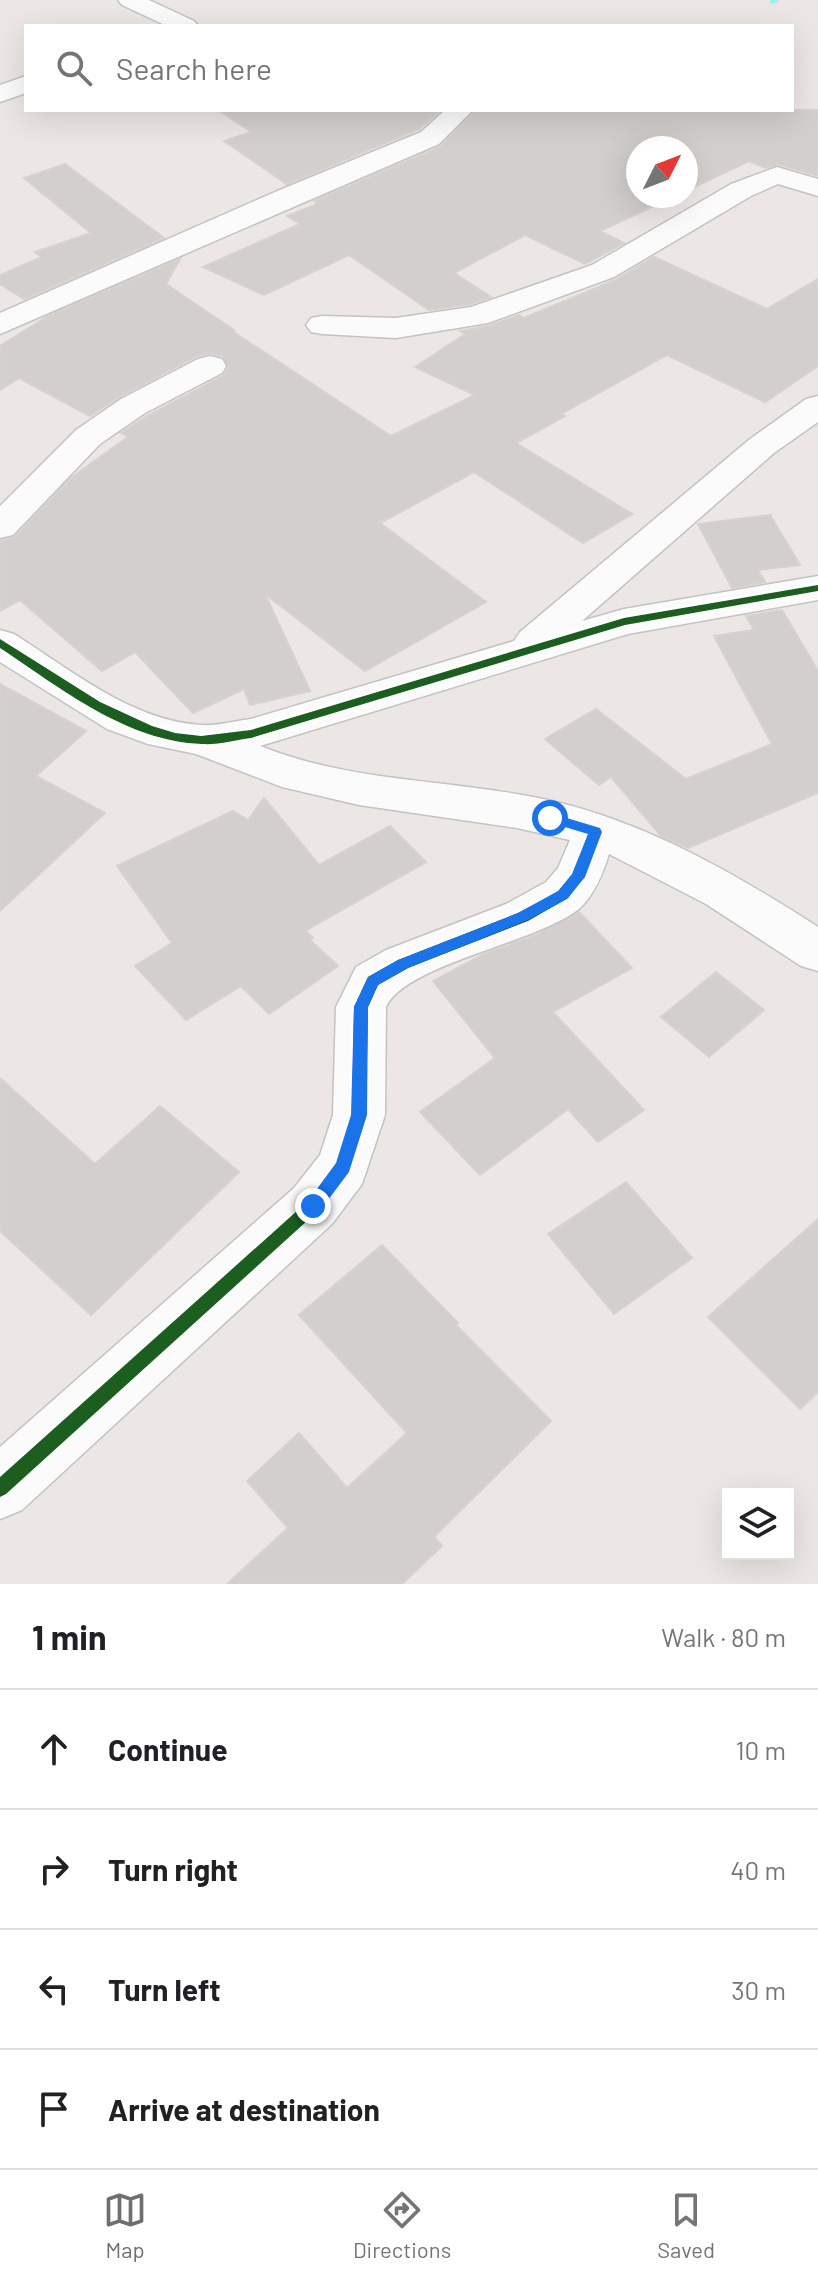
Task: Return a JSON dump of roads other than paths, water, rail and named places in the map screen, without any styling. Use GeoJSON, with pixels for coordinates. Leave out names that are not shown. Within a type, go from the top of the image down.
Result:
{"type":"FeatureCollection","features":[{"type":"Feature","properties":{"kind":"street"},"geometry":{"type":"LineString","coordinates":[[130,0],[182,24]]}},
{"type":"Feature","properties":{"kind":"street"},"geometry":{"type":"LineString","coordinates":[[0,94],[24,85]]}},
{"type":"Feature","properties":{"kind":"street"},"geometry":{"type":"LineString","coordinates":[[0,325],[285,198],[421,142],[458,112]]}},
{"type":"Feature","properties":{"kind":"street"},"geometry":{"type":"LineString","coordinates":[[322,325],[396,328],[477,316],[603,271],[741,190],[777,175],[804,158]]}},
{"type":"Feature","properties":{"kind":"street"},"geometry":{"type":"LineString","coordinates":[[777,175],[818,188]]}},
{"type":"Feature","properties":{"kind":"street"},"geometry":{"type":"LineString","coordinates":[[0,527],[88,437],[133,406],[210,366]]}},
{"type":"Feature","properties":{"kind":"street"},"geometry":{"type":"LineString","coordinates":[[520,652],[762,446],[818,406]]}},
{"type":"Feature","properties":{"kind":"street"},"geometry":{"type":"LineString","coordinates":[[200,740],[251,734],[624,622],[818,588]]}},
{"type":"Feature","properties":{"kind":"street"},"geometry":{"type":"LineString","coordinates":[[0,643],[106,710],[156,732],[200,740],[296,776],[550,818],[595,832],[664,860],[818,952]]}},
{"type":"Feature","properties":{"kind":"street"},"geometry":{"type":"LineString","coordinates":[[0,1488],[313,1206],[343,1167],[359,1115],[361,1007],[373,981],[403,964],[523,917],[563,895],[578,877],[595,832]]}}]}
